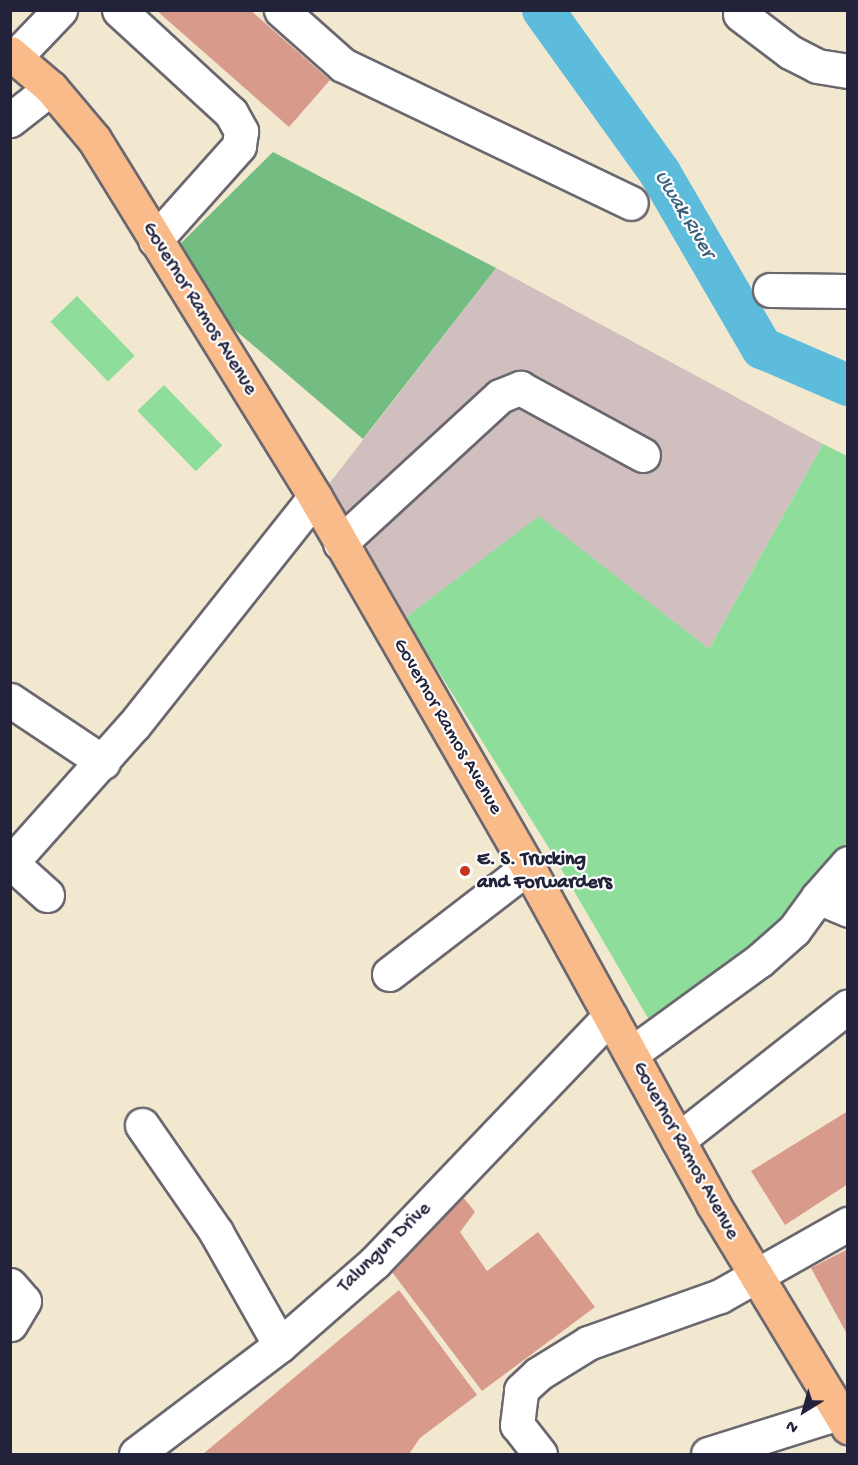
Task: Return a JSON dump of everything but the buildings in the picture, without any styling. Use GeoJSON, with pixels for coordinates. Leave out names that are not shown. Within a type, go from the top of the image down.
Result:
{"type":"FeatureCollection","features":[{"type":"Feature","properties":{"kind":"main road","name":"Governor Ramos Avenue"},"geometry":{"type":"LineString","coordinates":[[13,55],[51,88],[94,140],[315,497],[528,867],[756,1277],[843,1420]]}},
{"type":"Feature","properties":{"kind":"street"},"geometry":{"type":"LineString","coordinates":[[13,55],[60,10]]}},
{"type":"Feature","properties":{"kind":"street"},"geometry":{"type":"LineString","coordinates":[[119,10],[231,113],[241,131],[239,146],[155,240]]}},
{"type":"Feature","properties":{"kind":"street"},"geometry":{"type":"LineString","coordinates":[[287,13],[343,65],[631,203]]}},
{"type":"Feature","properties":{"kind":"street"},"geometry":{"type":"LineString","coordinates":[[740,14],[790,52],[817,66],[848,71]]}},
{"type":"Feature","properties":{"kind":"street"},"geometry":{"type":"LineString","coordinates":[[10,120],[51,88]]}},
{"type":"Feature","properties":{"kind":"street"},"geometry":{"type":"LineString","coordinates":[[770,290],[848,291]]}},
{"type":"Feature","properties":{"kind":"street"},"geometry":{"type":"LineString","coordinates":[[340,543],[500,396],[520,388],[643,455]]}},
{"type":"Feature","properties":{"kind":"street"},"geometry":{"type":"LineString","coordinates":[[48,895],[18,868],[18,855],[103,762],[315,497]]}},
{"type":"Feature","properties":{"kind":"street"},"geometry":{"type":"LineString","coordinates":[[10,699],[103,762]]}},
{"type":"Feature","properties":{"kind":"street"},"geometry":{"type":"LineString","coordinates":[[389,974],[528,867]]}},
{"type":"Feature","properties":{"kind":"street"},"geometry":{"type":"LineString","coordinates":[[632,1053],[760,960],[794,930],[818,897],[846,867]]}},
{"type":"Feature","properties":{"kind":"street"},"geometry":{"type":"LineString","coordinates":[[818,897],[848,910]]}},
{"type":"Feature","properties":{"kind":"street"},"geometry":{"type":"LineString","coordinates":[[678,1140],[848,1006]]}},
{"type":"Feature","properties":{"kind":"street","name":"Talungun Drive"},"geometry":{"type":"LineString","coordinates":[[136,1455],[162,1443],[375,1262],[610,1016]]}},
{"type":"Feature","properties":{"kind":"street"},"geometry":{"type":"LineString","coordinates":[[142,1125],[216,1232],[280,1345]]}},
{"type":"Feature","properties":{"kind":"street"},"geometry":{"type":"LineString","coordinates":[[540,1455],[517,1425],[521,1390],[538,1374],[588,1343],[720,1296],[848,1224]]}},
{"type":"Feature","properties":{"kind":"street"},"geometry":{"type":"LineString","coordinates":[[10,1285],[24,1301],[10,1323]]}},
{"type":"Feature","properties":{"kind":"street"},"geometry":{"type":"LineString","coordinates":[[708,1455],[843,1420]]}},
{"type":"Feature","properties":{"kind":"shaded area"},"geometry":{"type":"Polygon","coordinates":[[[496,268],[823,444],[709,649],[539,517],[405,618],[325,489],[496,268]]]}},
{"type":"Feature","properties":{"kind":"green space"},"geometry":{"type":"Polygon","coordinates":[[[273,152],[496,268],[363,439],[221,318],[178,246],[273,152]]]}},
{"type":"Feature","properties":{"kind":"green space"},"geometry":{"type":"Polygon","coordinates":[[[77,296],[135,356],[108,381],[50,322],[77,296]]]}},
{"type":"Feature","properties":{"kind":"green space"},"geometry":{"type":"Polygon","coordinates":[[[164,385],[222,445],[196,471],[137,411],[164,385]]]}},
{"type":"Feature","properties":{"kind":"green space"},"geometry":{"type":"Polygon","coordinates":[[[823,444],[847,456],[848,838],[842,852],[757,952],[652,1025],[549,848],[405,618],[539,516],[709,649],[823,444]]]}},
{"type":"Feature","properties":{"kind":"waterway","name":"Uwak River"},"geometry":{"type":"LineString","coordinates":[[543,10],[660,173],[762,348],[848,385]]}},
{"type":"Feature","properties":{"kind":"place","name":"E. S. Trucking and Forwarders"},"geometry":{"type":"Point","coordinates":[465,871]}}]}
